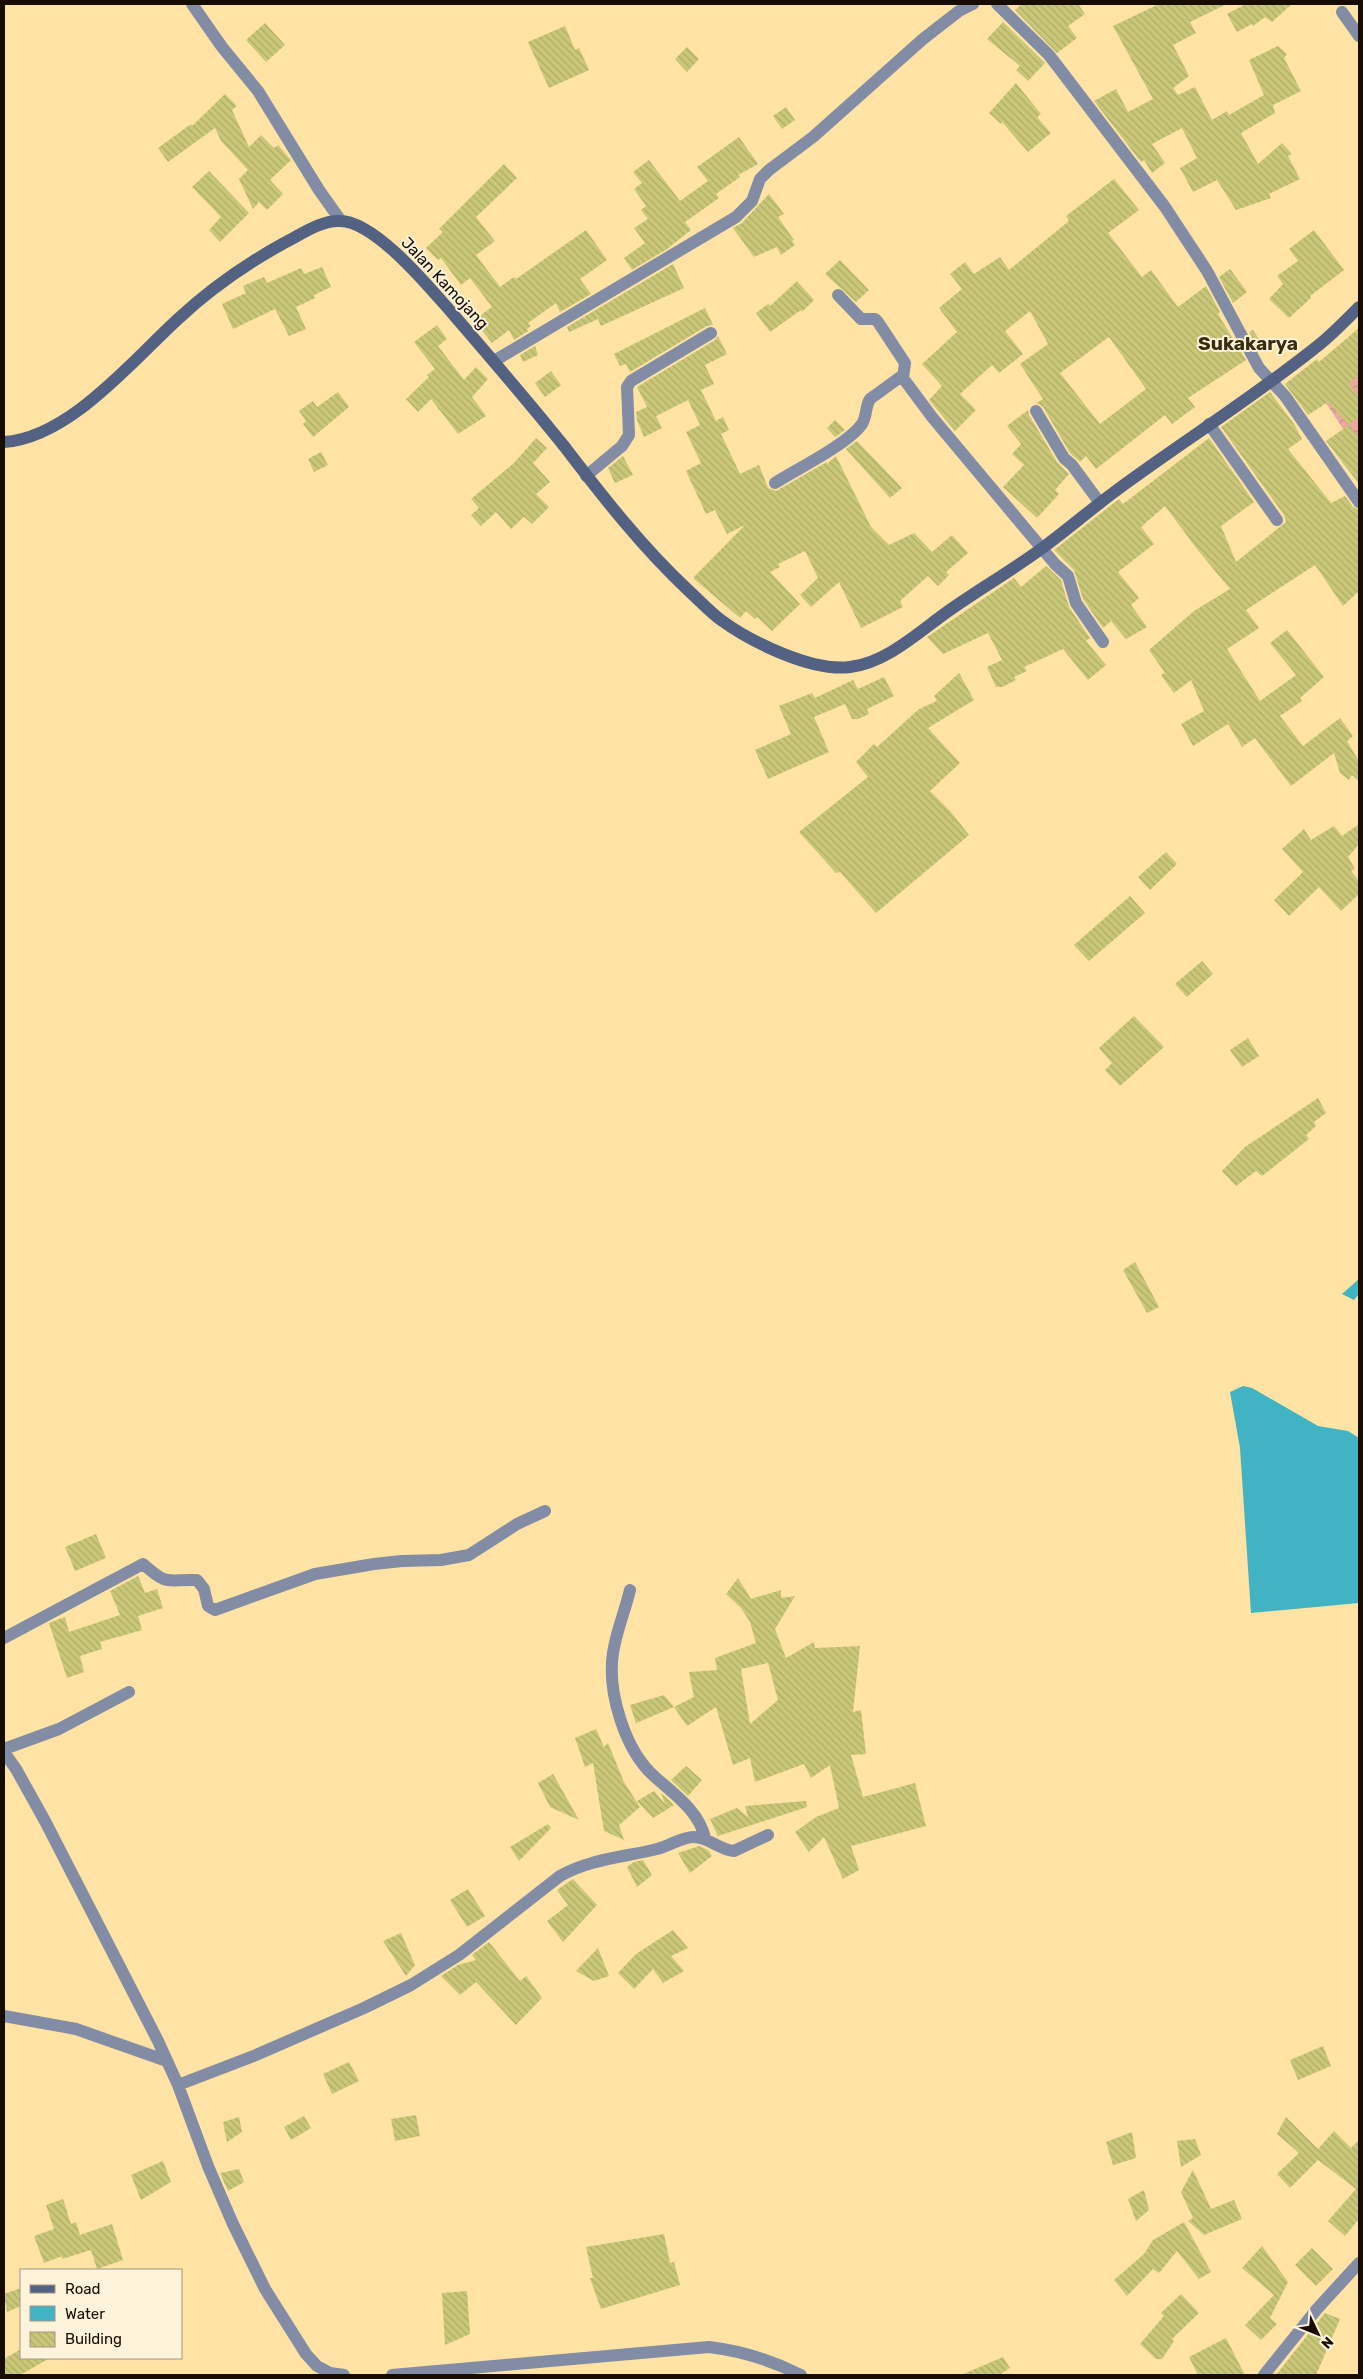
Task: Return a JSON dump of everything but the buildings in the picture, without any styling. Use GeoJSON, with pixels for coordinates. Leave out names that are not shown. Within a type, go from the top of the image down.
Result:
{"type":"FeatureCollection","features":[{"type":"Feature","properties":{"kind":"main road","name":"Jalan Kamojang"},"geometry":{"type":"LineString","coordinates":[[341,220],[359,227],[390,248],[430,288],[494,361],[624,524],[681,583],[721,620],[778,651],[823,666],[854,667],[878,658],[904,643],[1043,547],[1100,503],[1271,380],[1317,346],[1359,307]]}},
{"type":"Feature","properties":{"kind":"main road"},"geometry":{"type":"LineString","coordinates":[[4,442],[20,441],[34,436],[52,427],[85,404],[114,380],[180,316],[212,290],[263,254],[309,230],[341,220]]}},
{"type":"Feature","properties":{"kind":"street"},"geometry":{"type":"LineString","coordinates":[[192,4],[222,47],[258,91],[341,220]]}},
{"type":"Feature","properties":{"kind":"street"},"geometry":{"type":"LineString","coordinates":[[494,361],[736,217],[752,201],[760,180],[769,170],[813,136],[923,39],[959,11],[974,4]]}},
{"type":"Feature","properties":{"kind":"street"},"geometry":{"type":"LineString","coordinates":[[997,4],[1049,55],[1166,207],[1207,271],[1259,368],[1271,380],[1320,444],[1359,502]]}},
{"type":"Feature","properties":{"kind":"street"},"geometry":{"type":"LineString","coordinates":[[1342,12],[1359,36]]}},
{"type":"Feature","properties":{"kind":"street"},"geometry":{"type":"LineString","coordinates":[[775,483],[853,435],[864,419],[867,403],[870,399],[903,374],[905,363],[878,322],[861,319],[838,294]]}},
{"type":"Feature","properties":{"kind":"street"},"geometry":{"type":"LineString","coordinates":[[586,476],[622,446],[629,435],[627,388],[631,381],[711,333]]}},
{"type":"Feature","properties":{"kind":"street"},"geometry":{"type":"LineString","coordinates":[[903,374],[932,417],[1043,547],[1055,564],[1068,576],[1076,603],[1103,642]]}},
{"type":"Feature","properties":{"kind":"street"},"geometry":{"type":"LineString","coordinates":[[1036,411],[1064,458],[1072,465],[1100,503]]}},
{"type":"Feature","properties":{"kind":"street"},"geometry":{"type":"LineString","coordinates":[[1209,424],[1276,520]]}},
{"type":"Feature","properties":{"kind":"street"},"geometry":{"type":"LineString","coordinates":[[4,1638],[144,1564],[159,1578],[166,1581],[196,1580],[204,1589],[208,1606],[215,1610],[315,1574],[402,1560],[441,1560],[469,1554],[517,1524],[545,1511]]}},
{"type":"Feature","properties":{"kind":"street"},"geometry":{"type":"LineString","coordinates":[[630,1590],[613,1654],[614,1685],[620,1719],[638,1758],[653,1776],[690,1809],[701,1825],[705,1838]]}},
{"type":"Feature","properties":{"kind":"street"},"geometry":{"type":"LineString","coordinates":[[128,1692],[58,1729],[4,1751],[45,1821],[167,2061],[233,2224],[265,2288],[306,2354],[317,2366],[330,2373],[344,2375]]}},
{"type":"Feature","properties":{"kind":"street"},"geometry":{"type":"LineString","coordinates":[[178,2085],[256,2055],[364,2008],[411,1985],[459,1955],[568,1871],[596,1862],[661,1848],[686,1838],[705,1838],[728,1850],[734,1851],[768,1835]]}},
{"type":"Feature","properties":{"kind":"street"},"geometry":{"type":"LineString","coordinates":[[4,2016],[76,2029],[167,2061]]}},
{"type":"Feature","properties":{"kind":"street"},"geometry":{"type":"LineString","coordinates":[[1264,2375],[1317,2309],[1359,2263]]}},
{"type":"Feature","properties":{"kind":"street"},"geometry":{"type":"LineString","coordinates":[[392,2375],[709,2347],[753,2355],[773,2361],[801,2375]]}},
{"type":"Feature","properties":{"kind":"green space"},"geometry":{"type":"Polygon","coordinates":[[[1359,350],[1359,453],[1318,391],[1359,350]]]}},
{"type":"Feature","properties":{"kind":"water"},"geometry":{"type":"Polygon","coordinates":[[[1359,1279],[1359,1294],[1354,1300],[1342,1294],[1359,1279]]]}},
{"type":"Feature","properties":{"kind":"water"},"geometry":{"type":"Polygon","coordinates":[[[1243,1386],[1252,1388],[1318,1426],[1348,1431],[1359,1438],[1359,1603],[1251,1613],[1240,1448],[1230,1392],[1243,1386]]]}},
{"type":"Feature","properties":{"kind":"district","name":"Sukakarya"},"geometry":{"type":"Point","coordinates":[1248,343]}}]}
